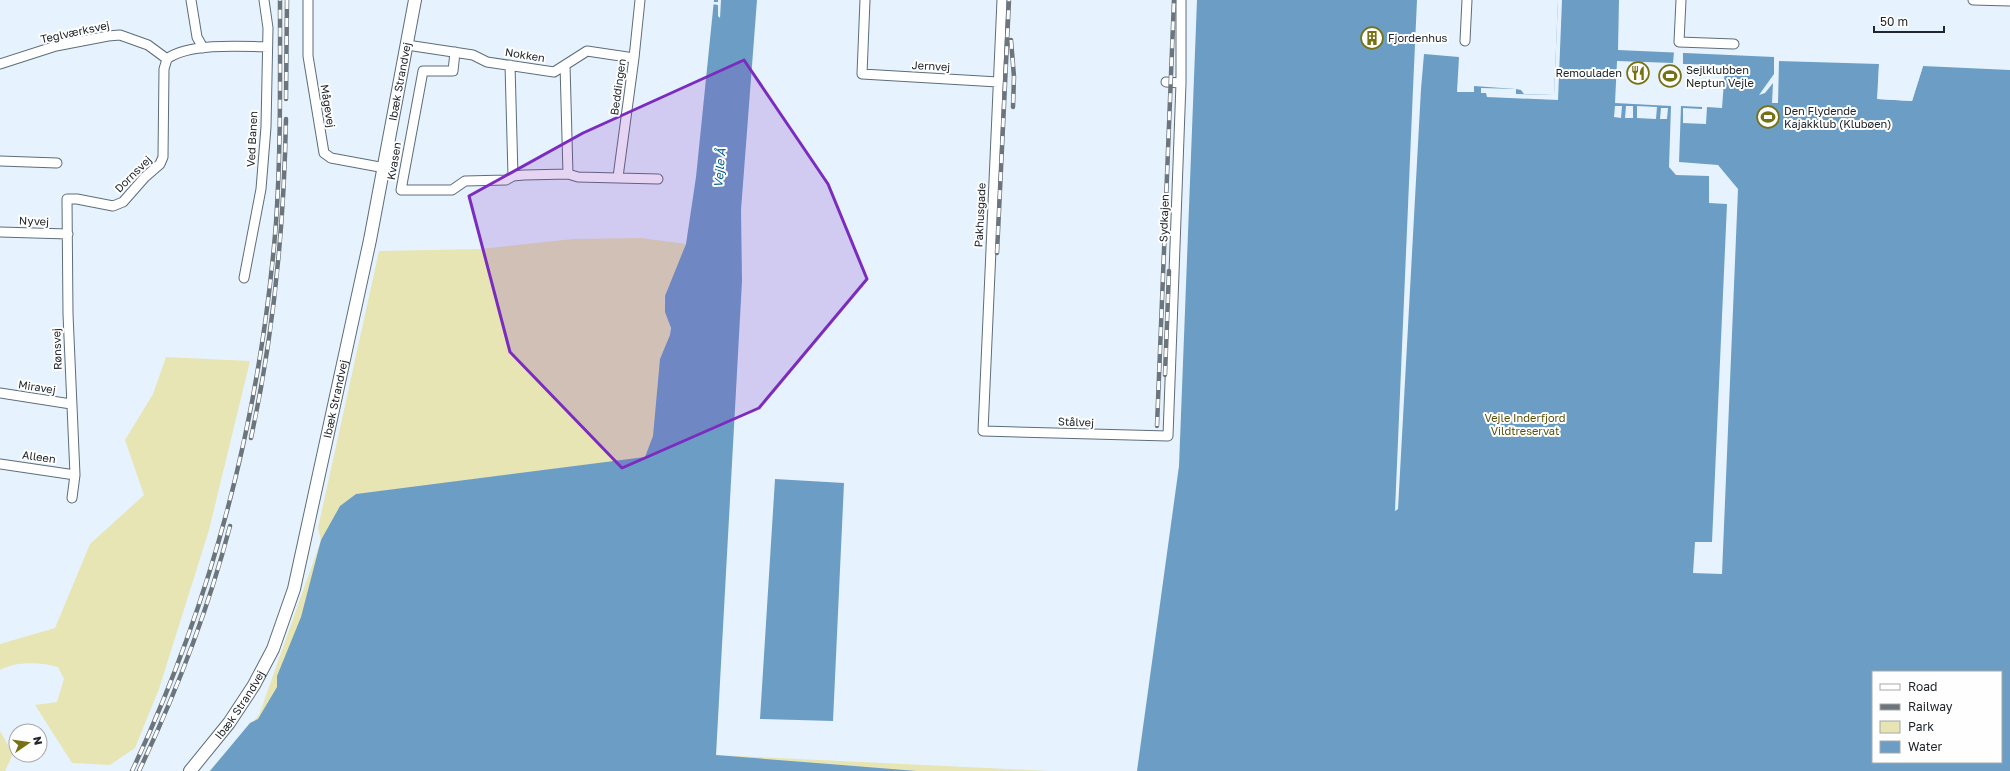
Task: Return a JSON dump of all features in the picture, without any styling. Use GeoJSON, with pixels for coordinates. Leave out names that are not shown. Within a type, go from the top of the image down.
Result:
{"type":"FeatureCollection","features":[{"type":"Feature","properties":{"kind":"street"},"geometry":{"type":"LineString","coordinates":[[191,0],[197,37],[203,48]]}},
{"type":"Feature","properties":{"kind":"street","name":"Ved Banen"},"geometry":{"type":"LineString","coordinates":[[244,278],[261,189],[266,127],[268,28],[264,0]]}},
{"type":"Feature","properties":{"kind":"street","name":"Mågevej"},"geometry":{"type":"LineString","coordinates":[[308,0],[308,56],[324,153],[331,158],[385,168]]}},
{"type":"Feature","properties":{"kind":"street","name":"Ibæk Strandvej"},"geometry":{"type":"LineString","coordinates":[[190,771],[229,723],[254,685],[273,649],[294,590],[328,442],[385,168],[415,0]]}},
{"type":"Feature","properties":{"kind":"street","name":"Beddingen"},"geometry":{"type":"LineString","coordinates":[[618,177],[640,0]]}},
{"type":"Feature","properties":{"kind":"street","name":"Jernvej"},"geometry":{"type":"LineString","coordinates":[[865,0],[862,74],[998,82]]}},
{"type":"Feature","properties":{"kind":"street","name":"Pakhusgade"},"geometry":{"type":"LineString","coordinates":[[983,431],[1002,0]]}},
{"type":"Feature","properties":{"kind":"street","name":"Sydkajen"},"geometry":{"type":"LineString","coordinates":[[1168,436],[1181,83],[1181,0]]}},
{"type":"Feature","properties":{"kind":"street"},"geometry":{"type":"LineString","coordinates":[[1465,41],[1467,0]]}},
{"type":"Feature","properties":{"kind":"street"},"geometry":{"type":"LineString","coordinates":[[1681,0],[1679,42],[1734,44]]}},
{"type":"Feature","properties":{"kind":"street"},"geometry":{"type":"LineString","coordinates":[[1972,0],[2010,1]]}},
{"type":"Feature","properties":{"kind":"street","name":"Teglværksvej"},"geometry":{"type":"LineString","coordinates":[[0,64],[56,46],[108,36],[120,36],[148,45],[167,59]]}},
{"type":"Feature","properties":{"kind":"street","name":"Nokken"},"geometry":{"type":"LineString","coordinates":[[407,45],[473,55],[487,62],[554,72],[587,51],[634,58]]}},
{"type":"Feature","properties":{"kind":"street"},"geometry":{"type":"LineString","coordinates":[[167,59],[171,56],[203,48],[237,46],[267,47]]}},
{"type":"Feature","properties":{"kind":"street","name":"Kvasen"},"geometry":{"type":"LineString","coordinates":[[455,52],[453,71],[422,71],[401,190],[452,190],[465,181],[506,180],[513,176],[568,174],[578,177],[658,179]]}},
{"type":"Feature","properties":{"kind":"street","name":"Dornsvej"},"geometry":{"type":"LineString","coordinates":[[67,199],[77,198],[112,206],[118,205],[123,202],[145,177],[160,164],[163,157],[164,69],[167,59]]}},
{"type":"Feature","properties":{"kind":"street"},"geometry":{"type":"LineString","coordinates":[[510,65],[513,176]]}},
{"type":"Feature","properties":{"kind":"street"},"geometry":{"type":"LineString","coordinates":[[565,65],[568,174]]}},
{"type":"Feature","properties":{"kind":"street"},"geometry":{"type":"LineString","coordinates":[[1166,82],[1181,83]]}},
{"type":"Feature","properties":{"kind":"street"},"geometry":{"type":"LineString","coordinates":[[0,161],[57,163]]}},
{"type":"Feature","properties":{"kind":"street","name":"Rønsvej"},"geometry":{"type":"LineString","coordinates":[[67,199],[68,314],[75,475],[72,498]]}},
{"type":"Feature","properties":{"kind":"street","name":"Nyvej"},"geometry":{"type":"LineString","coordinates":[[0,232],[68,234]]}},
{"type":"Feature","properties":{"kind":"street","name":"Miravej"},"geometry":{"type":"LineString","coordinates":[[0,393],[71,404]]}},
{"type":"Feature","properties":{"kind":"street","name":"Stålvej"},"geometry":{"type":"LineString","coordinates":[[983,431],[1168,436]]}},
{"type":"Feature","properties":{"kind":"street","name":"Alleen"},"geometry":{"type":"LineString","coordinates":[[0,464],[75,475]]}},
{"type":"Feature","properties":{"kind":"highlighted area"},"geometry":{"type":"Polygon","coordinates":[[[744,60],[828,184],[867,279],[759,408],[622,468],[510,352],[469,196],[583,133],[744,60]]]}},
{"type":"Feature","properties":{"kind":"green space"},"geometry":{"type":"Polygon","coordinates":[[[641,238],[686,244],[684,247],[738,247],[716,755],[1050,771],[209,771],[259,715],[321,540],[318,528],[379,251],[480,249],[573,239],[641,238]],[[665,294],[664,300],[671,330],[660,359],[676,328],[665,294]]]}},
{"type":"Feature","properties":{"kind":"green space"},"geometry":{"type":"Polygon","coordinates":[[[166,357],[250,361],[209,530],[159,689],[135,748],[110,765],[72,763],[48,725],[48,723],[46,723],[35,705],[57,702],[64,679],[58,667],[29,663],[13,665],[0,670],[0,644],[55,628],[90,544],[144,495],[125,440],[153,394],[166,357]]]}},
{"type":"Feature","properties":{"kind":"green space"},"geometry":{"type":"Polygon","coordinates":[[[0,731],[8,745],[9,763],[5,771],[0,771],[0,731]]]}},
{"type":"Feature","properties":{"kind":"water","name":"Vejle Å"},"geometry":{"type":"Polygon","coordinates":[[[714,0],[757,0],[741,210],[742,281],[716,755],[917,771],[210,771],[250,723],[258,719],[277,687],[277,676],[301,617],[321,540],[340,506],[356,494],[645,457],[653,436],[660,359],[670,335],[671,328],[665,312],[665,296],[686,244],[696,177],[714,0]]]}},
{"type":"Feature","properties":{"kind":"water","name":"Vejle Inderfjord Vildtreservat"},"geometry":{"type":"Polygon","coordinates":[[[1197,0],[1417,0],[1413,89],[1421,89],[1424,54],[1459,57],[1457,92],[1474,92],[1474,86],[1516,89],[1521,90],[1524,94],[1554,95],[1558,0],[1619,0],[1618,50],[1774,57],[1774,61],[1879,64],[1878,99],[1912,101],[1923,66],[2010,70],[2010,771],[1137,771],[1179,466],[1197,0]]]}},
{"type":"Feature","properties":{"kind":"water"},"geometry":{"type":"Polygon","coordinates":[[[775,479],[844,483],[833,721],[760,719],[775,479]]]}},
{"type":"Feature","properties":{"kind":"pier"},"geometry":{"type":"Polygon","coordinates":[[[718,0],[721,0],[720,18],[718,16],[718,5],[712,4],[712,2],[718,2],[718,0]]]}},
{"type":"Feature","properties":{"kind":"pier"},"geometry":{"type":"Polygon","coordinates":[[[1558,0],[1562,0],[1558,100],[1487,97],[1486,93],[1481,93],[1481,88],[1516,89],[1516,94],[1554,95],[1558,0]]]}},
{"type":"Feature","properties":{"kind":"pier"},"geometry":{"type":"Polygon","coordinates":[[[1674,52],[1683,52],[1683,64],[1723,65],[1725,68],[1722,108],[1707,107],[1706,124],[1683,123],[1683,108],[1702,109],[1702,107],[1681,106],[1679,162],[1718,165],[1738,189],[1722,574],[1693,573],[1695,542],[1712,542],[1727,204],[1709,203],[1709,176],[1676,175],[1669,167],[1671,106],[1615,103],[1617,61],[1673,63],[1674,52]]]}},
{"type":"Feature","properties":{"kind":"pier"},"geometry":{"type":"Polygon","coordinates":[[[1774,61],[1779,61],[1778,103],[1772,103],[1773,83],[1765,93],[1759,95],[1774,74],[1774,61]]]}},
{"type":"Feature","properties":{"kind":"pier"},"geometry":{"type":"Polygon","coordinates":[[[1879,64],[1881,65],[1879,97],[1910,99],[1921,66],[1923,66],[1912,101],[1877,99],[1879,64]]]}},
{"type":"Feature","properties":{"kind":"pier"},"geometry":{"type":"Polygon","coordinates":[[[1413,89],[1421,89],[1398,509],[1395,511],[1413,89]]]}},
{"type":"Feature","properties":{"kind":"pier"},"geometry":{"type":"Polygon","coordinates":[[[1615,106],[1622,106],[1621,118],[1614,117],[1615,106]]]}},
{"type":"Feature","properties":{"kind":"pier"},"geometry":{"type":"Polygon","coordinates":[[[1626,106],[1633,106],[1633,118],[1625,118],[1626,106]]]}},
{"type":"Feature","properties":{"kind":"pier"},"geometry":{"type":"Polygon","coordinates":[[[1637,106],[1657,107],[1656,119],[1637,118],[1637,106]]]}},
{"type":"Feature","properties":{"kind":"pier"},"geometry":{"type":"Polygon","coordinates":[[[1661,108],[1668,108],[1667,119],[1660,119],[1661,108]]]}},
{"type":"Feature","properties":{"kind":"railway"},"geometry":{"type":"LineString","coordinates":[[132,771],[161,706],[187,640],[209,572],[229,504],[259,365],[269,294],[278,195],[280,0]]}},
{"type":"Feature","properties":{"kind":"railway"},"geometry":{"type":"LineString","coordinates":[[286,99],[287,0]]}},
{"type":"Feature","properties":{"kind":"railway"},"geometry":{"type":"LineString","coordinates":[[997,253],[1009,0]]}},
{"type":"Feature","properties":{"kind":"railway"},"geometry":{"type":"LineString","coordinates":[[1157,426],[1174,0]]}},
{"type":"Feature","properties":{"kind":"railway"},"geometry":{"type":"LineString","coordinates":[[1011,40],[1014,77],[1013,107]]}},
{"type":"Feature","properties":{"kind":"railway"},"geometry":{"type":"LineString","coordinates":[[251,438],[272,319],[283,199],[286,119]]}},
{"type":"Feature","properties":{"kind":"railway"},"geometry":{"type":"LineString","coordinates":[[1165,375],[1169,271]]}},
{"type":"Feature","properties":{"kind":"railway"},"geometry":{"type":"LineString","coordinates":[[139,771],[166,712],[190,651],[212,589],[230,526]]}},
{"type":"Feature","properties":{"kind":"place","name":"Fjordenhus"},"geometry":{"type":"Point","coordinates":[1372,38]}},
{"type":"Feature","properties":{"kind":"place","name":"Remouladen"},"geometry":{"type":"Point","coordinates":[1638,73]}},
{"type":"Feature","properties":{"kind":"place","name":"Sejlklubben Neptun Vejle"},"geometry":{"type":"Point","coordinates":[1670,76]}},
{"type":"Feature","properties":{"kind":"place","name":"Den Flydende Kajakklub (Klubøen)"},"geometry":{"type":"Point","coordinates":[1768,117]}}]}
